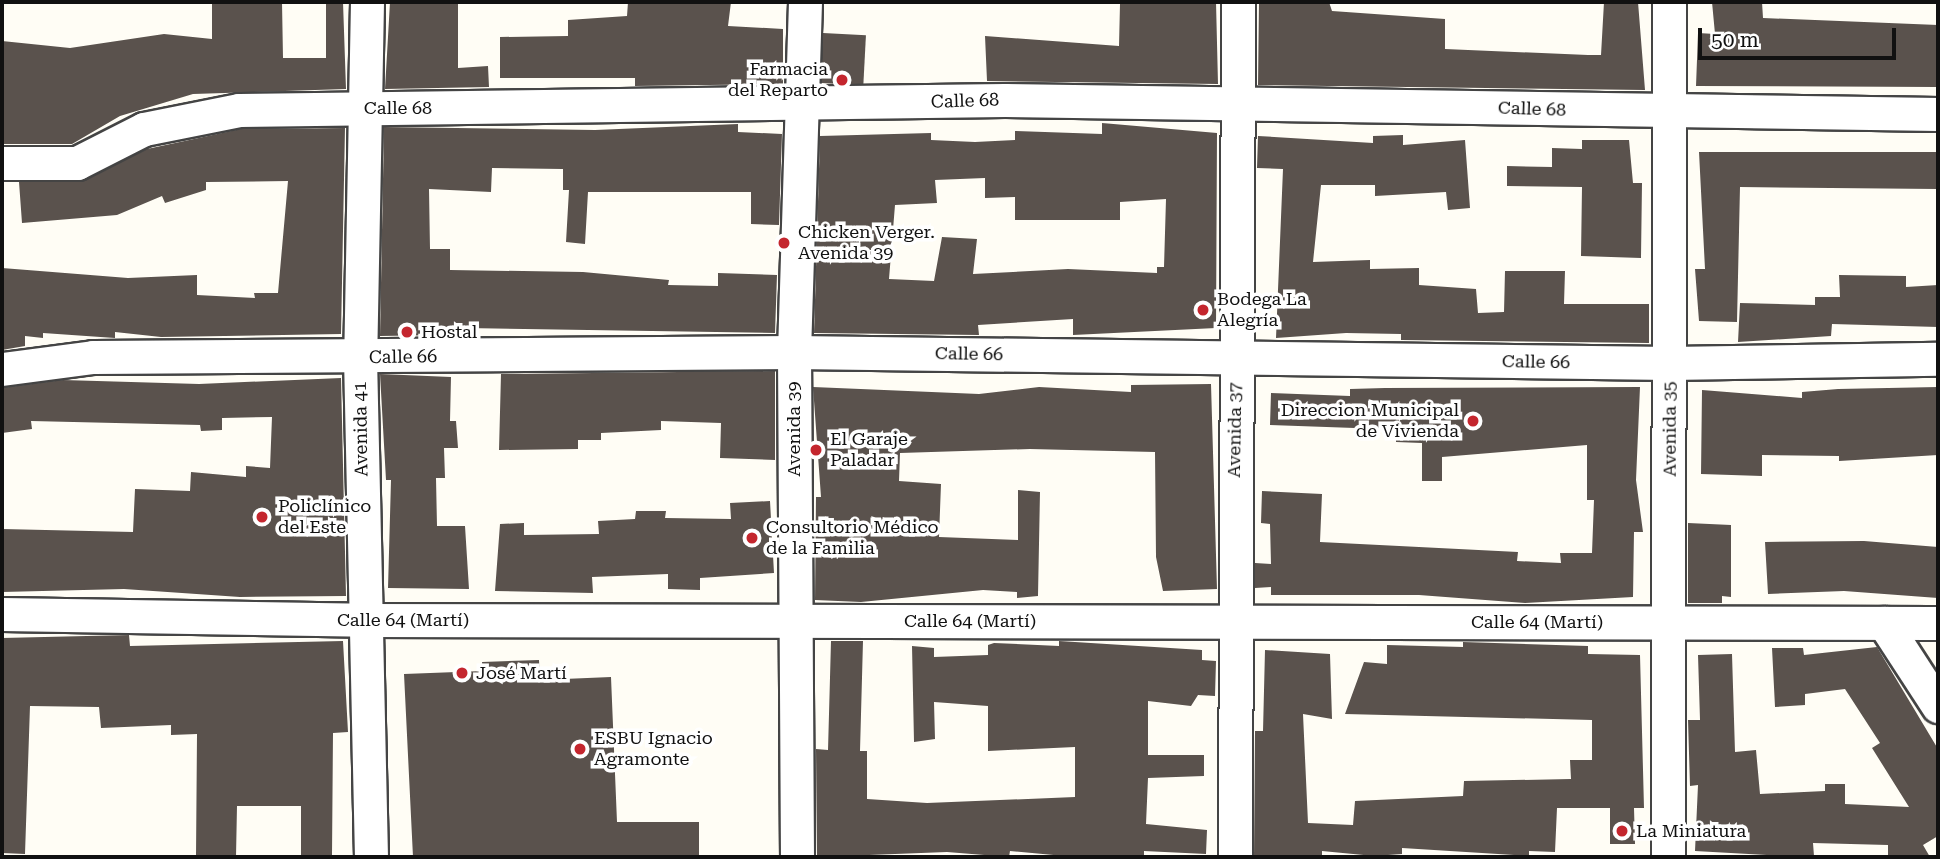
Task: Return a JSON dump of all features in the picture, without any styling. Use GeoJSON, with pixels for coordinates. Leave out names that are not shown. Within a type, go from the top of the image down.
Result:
{"type":"FeatureCollection","features":[{"type":"Feature","properties":{"kind":"street","name":"Avenida 41"},"geometry":{"type":"LineString","coordinates":[[368,2],[369,108],[360,357],[371,857]]}},
{"type":"Feature","properties":{"kind":"street","name":"Avenida 39"},"geometry":{"type":"LineString","coordinates":[[797,857],[793,621],[794,352],[805,106],[805,2]]}},
{"type":"Feature","properties":{"kind":"street","name":"Avenida 37"},"geometry":{"type":"LineString","coordinates":[[1236,857],[1233,622],[1238,2]]}},
{"type":"Feature","properties":{"kind":"street","name":"Avenida 35"},"geometry":{"type":"LineString","coordinates":[[1668,2],[1671,363],[1668,857]]}},
{"type":"Feature","properties":{"kind":"street","name":"Calle 68"},"geometry":{"type":"LineString","coordinates":[[2,163],[77,163],[144,129],[204,114],[369,108],[1237,100],[1670,113],[1938,114]]}},
{"type":"Feature","properties":{"kind":"street","name":"Calle 66"},"geometry":{"type":"LineString","coordinates":[[2,369],[93,357],[794,352],[1671,363],[1938,359]]}},
{"type":"Feature","properties":{"kind":"street","name":"Calle 64 (Martí)"},"geometry":{"type":"LineString","coordinates":[[2,614],[364,621],[1938,623]]}},
{"type":"Feature","properties":{"kind":"street"},"geometry":{"type":"LineString","coordinates":[[1884,623],[1938,706]]}},
{"type":"Feature","properties":{"kind":"building"},"geometry":{"type":"Polygon","coordinates":[[[212,2],[282,2],[283,58],[326,58],[326,2],[343,2],[346,89],[193,94],[120,116],[72,144],[2,144],[2,41],[70,48],[164,34],[212,39],[212,2]]]}},
{"type":"Feature","properties":{"kind":"building"},"geometry":{"type":"Polygon","coordinates":[[[390,2],[458,2],[458,68],[488,66],[489,87],[385,89],[390,2]]]}},
{"type":"Feature","properties":{"kind":"building"},"geometry":{"type":"Polygon","coordinates":[[[628,2],[731,2],[728,26],[783,29],[783,84],[635,86],[635,78],[500,78],[500,37],[568,36],[568,20],[627,16],[628,2]]]}},
{"type":"Feature","properties":{"kind":"building"},"geometry":{"type":"Polygon","coordinates":[[[1216,2],[1218,84],[987,81],[985,36],[1119,46],[1120,4],[1216,2]]]}},
{"type":"Feature","properties":{"kind":"building"},"geometry":{"type":"Polygon","coordinates":[[[1259,2],[1329,2],[1332,11],[1445,19],[1445,49],[1601,55],[1604,2],[1638,2],[1645,90],[1258,85],[1259,2]]]}},
{"type":"Feature","properties":{"kind":"building"},"geometry":{"type":"Polygon","coordinates":[[[1712,2],[1762,2],[1763,18],[1938,25],[1938,87],[1696,86],[1698,33],[1715,34],[1712,2]]]}},
{"type":"Feature","properties":{"kind":"building"},"geometry":{"type":"Polygon","coordinates":[[[823,33],[866,35],[863,85],[820,83],[823,33]]]}},
{"type":"Feature","properties":{"kind":"building"},"geometry":{"type":"Polygon","coordinates":[[[1102,123],[1217,133],[1216,328],[1073,335],[1073,319],[978,325],[979,335],[814,333],[820,136],[931,133],[931,140],[975,142],[1015,140],[1015,131],[1102,134],[1102,123]],[[985,178],[935,180],[937,203],[895,205],[889,279],[934,281],[942,237],[977,239],[973,274],[1068,269],[1157,273],[1157,267],[1164,267],[1166,199],[1120,202],[1120,220],[1015,220],[1015,197],[985,198],[985,178]]]}},
{"type":"Feature","properties":{"kind":"building"},"geometry":{"type":"Polygon","coordinates":[[[738,124],[738,132],[782,134],[779,225],[751,224],[751,192],[588,192],[585,244],[566,242],[569,190],[563,190],[563,169],[492,168],[491,192],[429,189],[430,249],[450,249],[450,270],[583,272],[669,280],[668,285],[718,286],[718,273],[777,275],[775,333],[466,328],[466,333],[447,335],[380,336],[384,127],[595,130],[738,124]]]}},
{"type":"Feature","properties":{"kind":"building"},"geometry":{"type":"Polygon","coordinates":[[[345,128],[341,334],[161,337],[115,332],[115,338],[43,333],[43,338],[25,336],[25,346],[2,350],[2,268],[128,278],[197,275],[197,295],[255,298],[254,293],[278,293],[288,181],[206,182],[206,190],[165,203],[162,196],[117,215],[22,223],[19,182],[78,182],[147,149],[241,129],[345,128]]]}},
{"type":"Feature","properties":{"kind":"building"},"geometry":{"type":"Polygon","coordinates":[[[1403,135],[1403,145],[1465,140],[1470,208],[1448,210],[1446,192],[1375,196],[1375,185],[1321,185],[1313,262],[1370,260],[1370,269],[1419,268],[1419,285],[1476,289],[1478,313],[1504,312],[1505,271],[1565,271],[1564,304],[1649,304],[1649,343],[1401,340],[1401,334],[1346,333],[1276,338],[1283,169],[1257,168],[1258,136],[1373,143],[1373,136],[1403,135]]]}},
{"type":"Feature","properties":{"kind":"building"},"geometry":{"type":"Polygon","coordinates":[[[1582,140],[1629,140],[1633,183],[1642,183],[1641,258],[1581,256],[1582,187],[1507,186],[1507,166],[1552,167],[1552,148],[1582,149],[1582,140]]]}},
{"type":"Feature","properties":{"kind":"building"},"geometry":{"type":"Polygon","coordinates":[[[1699,152],[1937,152],[1937,189],[1740,187],[1737,322],[1699,321],[1695,269],[1705,269],[1699,152]]]}},
{"type":"Feature","properties":{"kind":"building"},"geometry":{"type":"Polygon","coordinates":[[[1839,275],[1906,276],[1906,287],[1938,285],[1938,327],[1832,324],[1831,336],[1738,342],[1740,303],[1815,305],[1815,297],[1840,297],[1839,275]]]}},
{"type":"Feature","properties":{"kind":"building"},"geometry":{"type":"Polygon","coordinates":[[[775,371],[775,460],[720,458],[721,423],[661,421],[661,430],[601,433],[601,440],[578,440],[578,449],[499,450],[501,374],[775,371]]]}},
{"type":"Feature","properties":{"kind":"building"},"geometry":{"type":"Polygon","coordinates":[[[380,374],[451,377],[450,421],[456,421],[458,448],[444,448],[445,478],[436,478],[437,526],[465,526],[469,589],[388,588],[391,480],[386,480],[380,374]]]}},
{"type":"Feature","properties":{"kind":"building"},"geometry":{"type":"Polygon","coordinates":[[[341,378],[346,596],[240,597],[124,589],[2,592],[2,529],[133,532],[135,489],[190,491],[191,472],[246,477],[246,466],[270,468],[272,417],[222,418],[222,430],[201,431],[200,425],[31,421],[32,429],[2,433],[2,388],[63,380],[199,384],[341,378]]]}},
{"type":"Feature","properties":{"kind":"building"},"geometry":{"type":"Polygon","coordinates":[[[1211,384],[1217,589],[1163,591],[1156,557],[1155,452],[1030,449],[900,453],[899,481],[941,484],[939,537],[1018,540],[1018,490],[1040,492],[1038,596],[1017,598],[1017,592],[983,590],[861,602],[815,600],[816,497],[821,497],[813,387],[979,394],[1039,387],[1131,392],[1131,385],[1211,384]]]}},
{"type":"Feature","properties":{"kind":"building"},"geometry":{"type":"Polygon","coordinates":[[[1640,387],[1636,480],[1643,532],[1634,532],[1633,597],[1525,603],[1419,595],[1271,595],[1271,587],[1255,588],[1255,563],[1271,564],[1270,524],[1261,523],[1262,491],[1322,494],[1320,542],[1518,552],[1517,561],[1561,563],[1560,553],[1592,553],[1594,500],[1587,500],[1587,445],[1442,457],[1442,481],[1422,481],[1422,443],[1396,442],[1396,435],[1383,434],[1383,429],[1270,425],[1271,393],[1350,396],[1350,389],[1640,387]]]}},
{"type":"Feature","properties":{"kind":"building"},"geometry":{"type":"Polygon","coordinates":[[[1938,387],[1938,455],[1839,461],[1839,456],[1762,455],[1762,476],[1701,474],[1702,390],[1802,398],[1802,392],[1838,389],[1938,387]]]}},
{"type":"Feature","properties":{"kind":"building"},"geometry":{"type":"Polygon","coordinates":[[[770,501],[774,573],[700,578],[700,590],[668,589],[668,574],[592,577],[593,593],[495,591],[500,524],[524,523],[524,535],[599,534],[598,521],[635,519],[636,511],[666,511],[665,518],[731,519],[730,503],[770,501]]]}},
{"type":"Feature","properties":{"kind":"building"},"geometry":{"type":"Polygon","coordinates":[[[1688,523],[1731,525],[1731,597],[1722,596],[1722,603],[1688,603],[1688,523]]]}},
{"type":"Feature","properties":{"kind":"building"},"geometry":{"type":"Polygon","coordinates":[[[1864,541],[1938,547],[1938,598],[1844,591],[1768,594],[1765,542],[1864,541]]]}},
{"type":"Feature","properties":{"kind":"building"},"geometry":{"type":"Polygon","coordinates":[[[129,635],[130,646],[343,641],[348,732],[333,733],[332,856],[301,855],[301,806],[237,806],[236,857],[196,857],[197,734],[171,735],[171,725],[101,728],[99,707],[30,706],[25,854],[2,853],[2,638],[129,635]]]}},
{"type":"Feature","properties":{"kind":"building"},"geometry":{"type":"Polygon","coordinates":[[[831,641],[863,641],[860,751],[867,751],[867,799],[927,803],[1075,797],[1075,747],[988,751],[988,706],[934,702],[935,739],[914,742],[912,646],[934,648],[934,657],[988,655],[988,645],[994,643],[1059,646],[1059,641],[1202,650],[1202,660],[1216,661],[1215,696],[1198,695],[1191,706],[1148,701],[1148,755],[1204,755],[1204,776],[1148,778],[1146,824],[1207,830],[1206,854],[1144,851],[1144,857],[1075,857],[1010,851],[1009,857],[947,852],[817,857],[816,749],[828,750],[831,641]]]}},
{"type":"Feature","properties":{"kind":"building"},"geometry":{"type":"Polygon","coordinates":[[[1463,642],[1588,646],[1588,654],[1640,655],[1644,808],[1634,808],[1635,844],[1610,844],[1610,808],[1557,808],[1555,852],[1529,851],[1529,856],[1402,848],[1402,854],[1374,856],[1322,851],[1322,857],[1254,857],[1255,731],[1263,731],[1265,650],[1330,654],[1332,719],[1303,714],[1308,823],[1353,825],[1355,801],[1463,796],[1464,781],[1571,779],[1570,760],[1592,760],[1592,720],[1345,714],[1364,662],[1387,664],[1387,645],[1463,647],[1463,642]]]}},
{"type":"Feature","properties":{"kind":"building"},"geometry":{"type":"Polygon","coordinates":[[[1877,647],[1938,749],[1938,836],[1923,845],[1930,857],[1888,855],[1888,845],[1813,843],[1814,856],[1803,857],[1695,851],[1698,785],[1690,786],[1688,720],[1700,720],[1698,655],[1732,654],[1735,752],[1756,750],[1760,794],[1825,791],[1825,784],[1845,784],[1845,804],[1909,807],[1872,748],[1880,743],[1845,689],[1805,694],[1805,705],[1775,707],[1772,648],[1803,648],[1804,655],[1877,647]]]}},
{"type":"Feature","properties":{"kind":"building"},"geometry":{"type":"Polygon","coordinates":[[[539,660],[540,680],[611,677],[617,822],[699,822],[699,857],[413,857],[404,674],[483,671],[482,662],[539,660]]]}},
{"type":"Feature","properties":{"kind":"place","name":"Farmacia del Reparto"},"geometry":{"type":"Point","coordinates":[842,80]}},
{"type":"Feature","properties":{"kind":"place","name":"Chicken Verger. Avenida 39"},"geometry":{"type":"Point","coordinates":[784,243]}},
{"type":"Feature","properties":{"kind":"place","name":"Bodega La Alegría"},"geometry":{"type":"Point","coordinates":[1203,310]}},
{"type":"Feature","properties":{"kind":"place","name":"Hostal"},"geometry":{"type":"Point","coordinates":[407,332]}},
{"type":"Feature","properties":{"kind":"place","name":"Direccion Municipal de Vivienda"},"geometry":{"type":"Point","coordinates":[1473,421]}},
{"type":"Feature","properties":{"kind":"place","name":"El Garaje Paladar"},"geometry":{"type":"Point","coordinates":[816,450]}},
{"type":"Feature","properties":{"kind":"place","name":"Policlínico del Este"},"geometry":{"type":"Point","coordinates":[262,517]}},
{"type":"Feature","properties":{"kind":"place","name":"Consultorio Médico de la Familia"},"geometry":{"type":"Point","coordinates":[752,538]}},
{"type":"Feature","properties":{"kind":"place","name":"José Martí"},"geometry":{"type":"Point","coordinates":[462,673]}},
{"type":"Feature","properties":{"kind":"place","name":"ESBU Ignacio Agramonte"},"geometry":{"type":"Point","coordinates":[580,749]}},
{"type":"Feature","properties":{"kind":"place","name":"La Miniatura"},"geometry":{"type":"Point","coordinates":[1622,831]}}]}
